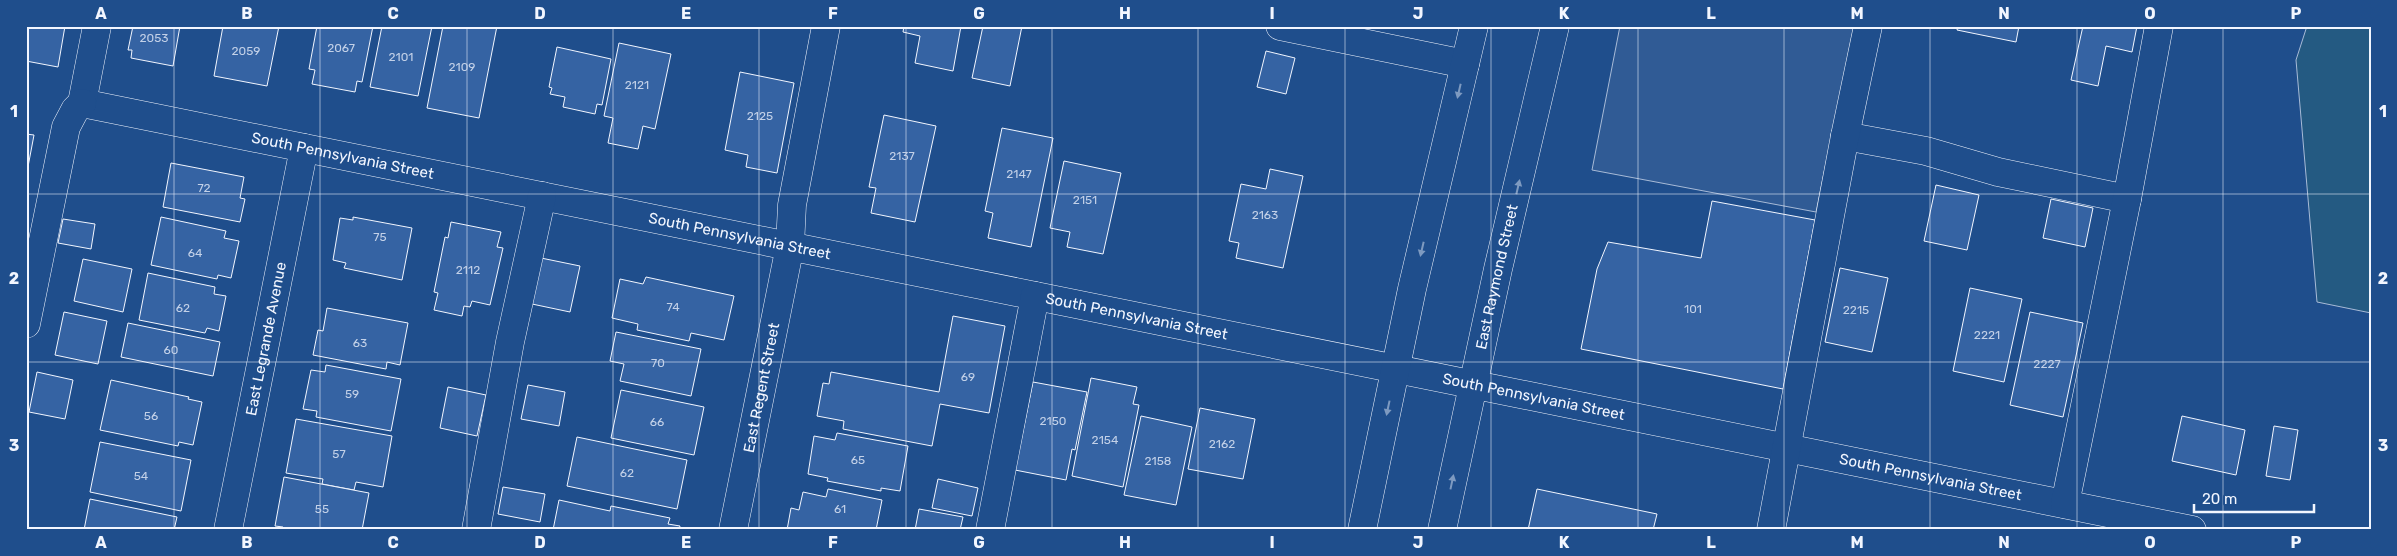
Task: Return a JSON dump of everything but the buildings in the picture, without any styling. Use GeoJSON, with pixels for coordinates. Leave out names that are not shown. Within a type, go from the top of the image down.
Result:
{"type":"FeatureCollection","features":[{"type":"Feature","properties":{"kind":"street"},"geometry":{"type":"LineString","coordinates":[[26,324],[66,127],[74,110],[82,103],[96,26]]}},
{"type":"Feature","properties":{"kind":"street","name":"East Regent Street"},"geometry":{"type":"LineString","coordinates":[[733,530],[790,246],[792,205],[826,26]]}},
{"type":"Feature","properties":{"kind":"street"},"geometry":{"type":"LineString","coordinates":[[1280,26],[1465,64]]}},
{"type":"Feature","properties":{"kind":"street"},"geometry":{"type":"LineString","coordinates":[[1362,530],[1412,289],[1474,26]]}},
{"type":"Feature","properties":{"kind":"street","name":"East Raymond Street"},"geometry":{"type":"LineString","coordinates":[[1442,530],[1498,269],[1555,26]]}},
{"type":"Feature","properties":{"kind":"street"},"geometry":{"type":"LineString","coordinates":[[1771,530],[1845,136],[1868,26]]}},
{"type":"Feature","properties":{"kind":"street"},"geometry":{"type":"LineString","coordinates":[[2065,504],[2127,199],[2159,26]]}},
{"type":"Feature","properties":{"kind":"street","name":"South Pennsylvania Street"},"geometry":{"type":"LineString","coordinates":[[82,103],[2192,530]]}},
{"type":"Feature","properties":{"kind":"street"},"geometry":{"type":"LineString","coordinates":[[1845,136],[1926,150],[1998,172],[2127,199]]}},
{"type":"Feature","properties":{"kind":"street","name":"East Legrande Avenue"},"geometry":{"type":"LineString","coordinates":[[228,530],[304,148]]}},
{"type":"Feature","properties":{"kind":"street"},"geometry":{"type":"LineString","coordinates":[[476,530],[510,342],[542,196]]}},
{"type":"Feature","properties":{"kind":"street"},"geometry":{"type":"LineString","coordinates":[[990,530],[1035,296]]}},
{"type":"Feature","properties":{"kind":"shaded area"},"geometry":{"type":"Polygon","coordinates":[[[1620,26],[1854,26],[1816,212],[1592,170],[1620,26]]]}},
{"type":"Feature","properties":{"kind":"shaded area"},"geometry":{"type":"Polygon","coordinates":[[[2307,26],[2371,26],[2371,313],[2317,302],[2296,60],[2307,26]]]}}]}
